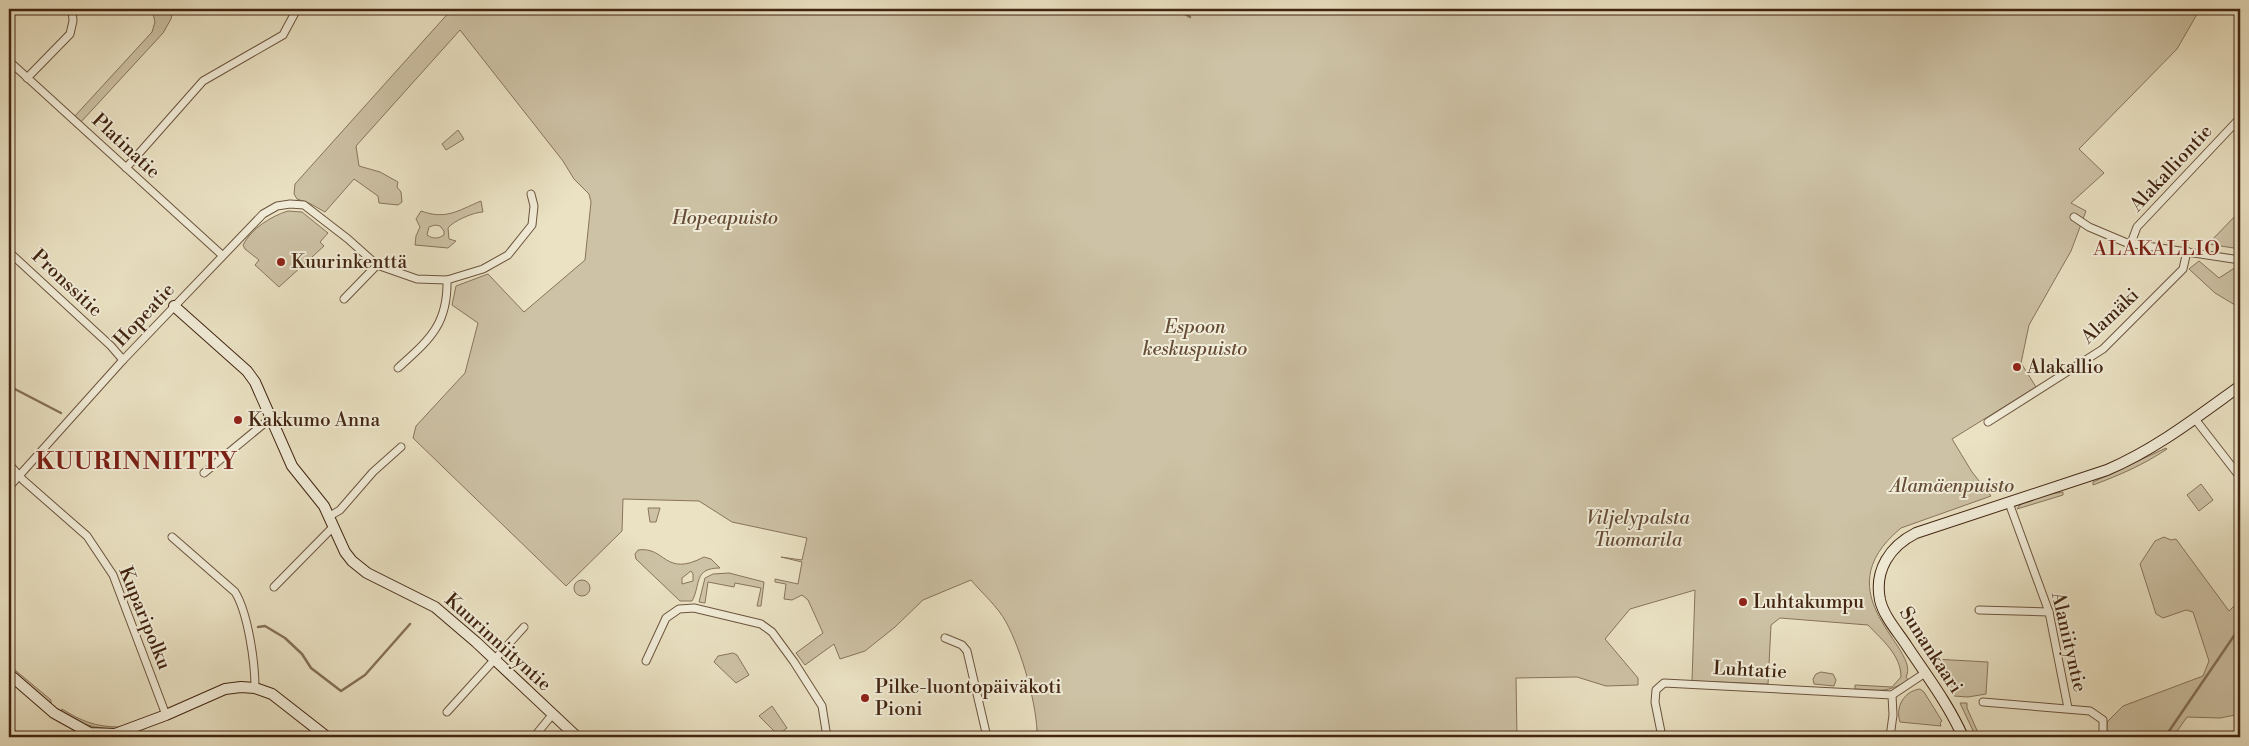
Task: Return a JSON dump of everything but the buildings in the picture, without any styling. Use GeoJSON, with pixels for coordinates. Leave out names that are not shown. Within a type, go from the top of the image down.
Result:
{"type":"FeatureCollection","features":[{"type":"Feature","properties":{"kind":"street"},"geometry":{"type":"LineString","coordinates":[[27,78],[70,34],[73,21],[72,9]]}},
{"type":"Feature","properties":{"kind":"street"},"geometry":{"type":"LineString","coordinates":[[126,168],[203,81],[283,35],[297,9]]}},
{"type":"Feature","properties":{"kind":"street","name":"Platinatie"},"geometry":{"type":"LineString","coordinates":[[9,61],[222,255]]}},
{"type":"Feature","properties":{"kind":"street","name":"Alakalliontie"},"geometry":{"type":"LineString","coordinates":[[2131,243],[2137,227],[2240,118]]}},
{"type":"Feature","properties":{"kind":"street"},"geometry":{"type":"LineString","coordinates":[[344,299],[377,265],[417,279],[447,280],[483,269],[508,254],[532,225],[534,206],[531,194]]}},
{"type":"Feature","properties":{"kind":"street","name":"Hopeatie"},"geometry":{"type":"LineString","coordinates":[[9,487],[123,360],[263,214],[277,206],[290,204],[304,205],[320,216],[377,265]]}},
{"type":"Feature","properties":{"kind":"street"},"geometry":{"type":"LineString","coordinates":[[2074,217],[2089,227],[2131,243],[2240,260]]}},
{"type":"Feature","properties":{"kind":"street","name":"Alamäki"},"geometry":{"type":"LineString","coordinates":[[1988,422],[2103,349],[2182,269],[2187,251]]}},
{"type":"Feature","properties":{"kind":"street","name":"Pronssitie"},"geometry":{"type":"LineString","coordinates":[[9,252],[111,346],[123,360]]}},
{"type":"Feature","properties":{"kind":"street"},"geometry":{"type":"LineString","coordinates":[[398,368],[437,329],[448,301],[447,280]]}},
{"type":"Feature","properties":{"kind":"street","name":"Kuurinniityntie"},"geometry":{"type":"LineString","coordinates":[[174,306],[247,371],[261,392],[292,466],[318,496],[332,521],[345,552],[361,569],[435,607],[577,737]]}},
{"type":"Feature","properties":{"kind":"street"},"geometry":{"type":"LineString","coordinates":[[2009,503],[2107,470],[2135,458],[2175,434],[2240,386]]}},
{"type":"Feature","properties":{"kind":"street"},"geometry":{"type":"LineString","coordinates":[[204,473],[272,418]]}},
{"type":"Feature","properties":{"kind":"street"},"geometry":{"type":"LineString","coordinates":[[2195,419],[2240,477]]}},
{"type":"Feature","properties":{"kind":"street"},"geometry":{"type":"LineString","coordinates":[[274,587],[373,472],[401,447]]}},
{"type":"Feature","properties":{"kind":"street","name":"Kuparipolku"},"geometry":{"type":"LineString","coordinates":[[9,464],[19,476],[86,536],[112,575],[166,716]]}},
{"type":"Feature","properties":{"kind":"street","name":"Sunankaari"},"geometry":{"type":"LineString","coordinates":[[1962,737],[1956,721],[1887,616],[1881,603],[1878,588],[1880,574],[1891,551],[1904,539],[1916,533],[2009,503]]}},
{"type":"Feature","properties":{"kind":"street","name":"Alaniityntie"},"geometry":{"type":"LineString","coordinates":[[1983,702],[2068,708],[2049,612],[2009,503]]}},
{"type":"Feature","properties":{"kind":"street"},"geometry":{"type":"LineString","coordinates":[[172,538],[235,592],[240,600],[253,655],[255,688]]}},
{"type":"Feature","properties":{"kind":"street"},"geometry":{"type":"LineString","coordinates":[[646,661],[666,618],[679,609],[694,608],[761,624],[772,632],[822,706],[827,737]]}},
{"type":"Feature","properties":{"kind":"street"},"geometry":{"type":"LineString","coordinates":[[1979,610],[2049,612]]}},
{"type":"Feature","properties":{"kind":"street"},"geometry":{"type":"LineString","coordinates":[[447,712],[524,627]]}},
{"type":"Feature","properties":{"kind":"street"},"geometry":{"type":"LineString","coordinates":[[945,638],[962,645],[967,651],[986,737]]}},
{"type":"Feature","properties":{"kind":"street"},"geometry":{"type":"LineString","coordinates":[[1890,737],[1893,715],[1892,695],[1925,673]]}},
{"type":"Feature","properties":{"kind":"street"},"geometry":{"type":"LineString","coordinates":[[9,674],[54,713],[90,733],[109,735],[166,716],[225,689],[255,688],[272,694],[328,737]]}},
{"type":"Feature","properties":{"kind":"street","name":"Luhtatie"},"geometry":{"type":"LineString","coordinates":[[1662,737],[1655,702],[1656,690],[1664,683],[1892,695]]}},
{"type":"Feature","properties":{"kind":"street"},"geometry":{"type":"LineString","coordinates":[[2068,708],[2090,711],[2103,720],[2103,737]]}},
{"type":"Feature","properties":{"kind":"street"},"geometry":{"type":"LineString","coordinates":[[534,737],[552,715]]}},
{"type":"Feature","properties":{"kind":"street"},"geometry":{"type":"LineString","coordinates":[[9,731],[17,737]]}},
{"type":"Feature","properties":{"kind":"green space"},"geometry":{"type":"Polygon","coordinates":[[[152,9],[173,9],[171,19],[163,33],[80,123],[74,117],[152,32],[155,22],[152,9]]]}},
{"type":"Feature","properties":{"kind":"green space","name":"Espoon keskuspuisto"},"geometry":{"type":"Polygon","coordinates":[[[452,9],[2200,9],[2177,49],[2079,149],[2104,173],[2071,203],[2086,211],[2071,251],[2029,325],[2021,363],[2036,387],[1952,439],[1972,472],[1991,496],[1901,528],[1879,552],[1870,575],[1871,597],[1879,617],[1901,651],[1907,665],[1906,677],[1908,680],[1888,689],[1855,689],[1855,685],[1892,687],[1901,677],[1898,662],[1894,655],[1885,642],[1868,625],[1780,618],[1771,625],[1768,684],[1692,681],[1695,590],[1630,609],[1605,639],[1638,678],[1638,685],[1606,686],[1577,677],[1516,678],[1517,737],[1037,737],[1032,695],[1023,662],[1012,633],[999,611],[971,580],[923,600],[895,627],[865,651],[840,659],[834,644],[805,665],[796,653],[823,633],[808,600],[802,595],[792,600],[784,599],[786,584],[775,582],[775,579],[798,584],[802,562],[781,557],[802,560],[807,538],[732,522],[699,501],[623,499],[622,531],[566,586],[413,438],[416,426],[465,373],[478,323],[452,305],[456,286],[488,274],[524,312],[585,260],[591,202],[589,194],[574,179],[563,161],[460,30],[356,146],[359,166],[380,172],[398,182],[397,187],[401,192],[402,202],[398,205],[379,203],[378,196],[354,179],[325,212],[297,199],[294,194],[295,184],[452,9]]]}},
{"type":"Feature","properties":{"kind":"green space"},"geometry":{"type":"Polygon","coordinates":[[[458,130],[464,139],[446,150],[442,144],[458,130]]]}},
{"type":"Feature","properties":{"kind":"green space"},"geometry":{"type":"Polygon","coordinates":[[[481,201],[483,212],[464,217],[448,228],[449,239],[456,241],[448,248],[415,245],[420,227],[416,219],[421,211],[438,215],[451,213],[481,201]],[[440,226],[429,227],[427,235],[435,238],[444,235],[444,231],[440,226]]]}},
{"type":"Feature","properties":{"kind":"green space"},"geometry":{"type":"Polygon","coordinates":[[[288,211],[302,212],[328,233],[320,242],[324,246],[279,287],[255,265],[259,260],[245,249],[243,245],[262,224],[288,211]]]}},
{"type":"Feature","properties":{"kind":"green space"},"geometry":{"type":"Polygon","coordinates":[[[2240,211],[2240,249],[2208,244],[2240,211]]]}},
{"type":"Feature","properties":{"kind":"green space"},"geometry":{"type":"Polygon","coordinates":[[[2199,261],[2219,278],[2236,267],[2240,268],[2240,308],[2215,293],[2189,269],[2199,261]]]}},
{"type":"Feature","properties":{"kind":"green space"},"geometry":{"type":"Polygon","coordinates":[[[2166,448],[2140,465],[2093,485],[2093,482],[2166,448]]]}},
{"type":"Feature","properties":{"kind":"green space"},"geometry":{"type":"Polygon","coordinates":[[[2201,484],[2213,500],[2199,511],[2187,495],[2201,484]]]}},
{"type":"Feature","properties":{"kind":"green space"},"geometry":{"type":"Polygon","coordinates":[[[2063,492],[2063,495],[2017,509],[2020,505],[2031,499],[2063,492]]]}},
{"type":"Feature","properties":{"kind":"green space"},"geometry":{"type":"Polygon","coordinates":[[[648,508],[660,508],[656,522],[650,522],[648,508]]]}},
{"type":"Feature","properties":{"kind":"green space"},"geometry":{"type":"Polygon","coordinates":[[[2164,537],[2171,540],[2176,539],[2229,611],[2240,600],[2240,714],[2220,718],[2187,717],[2173,737],[2107,737],[2107,722],[2123,706],[2203,676],[2209,661],[2193,612],[2186,610],[2163,618],[2156,614],[2140,564],[2155,541],[2164,537]]]}},
{"type":"Feature","properties":{"kind":"green space"},"geometry":{"type":"Polygon","coordinates":[[[638,550],[647,550],[673,563],[681,564],[691,563],[704,557],[711,559],[720,568],[711,569],[702,574],[692,601],[680,601],[636,559],[635,554],[638,550]],[[691,571],[682,578],[682,584],[693,581],[691,571]]]}},
{"type":"Feature","properties":{"kind":"green space"},"geometry":{"type":"Polygon","coordinates":[[[729,573],[764,582],[761,606],[757,606],[761,588],[735,583],[734,587],[708,582],[705,603],[699,602],[705,578],[713,574],[729,573]]]}},
{"type":"Feature","properties":{"kind":"green space"},"geometry":{"type":"Polygon","coordinates":[[[579,580],[585,580],[590,585],[588,594],[579,596],[574,591],[574,585],[579,580]]]}},
{"type":"Feature","properties":{"kind":"green space"},"geometry":{"type":"Polygon","coordinates":[[[733,653],[737,655],[749,675],[736,683],[714,662],[718,656],[733,653]]]}},
{"type":"Feature","properties":{"kind":"green space"},"geometry":{"type":"Polygon","coordinates":[[[1934,659],[1988,662],[1986,694],[1968,697],[1954,696],[1932,662],[1934,659]]]}},
{"type":"Feature","properties":{"kind":"green space"},"geometry":{"type":"Polygon","coordinates":[[[9,665],[51,700],[51,704],[9,670],[9,665]]]}},
{"type":"Feature","properties":{"kind":"green space"},"geometry":{"type":"Polygon","coordinates":[[[1821,672],[1833,674],[1836,680],[1834,686],[1814,684],[1813,679],[1816,674],[1821,672]]]}},
{"type":"Feature","properties":{"kind":"green space"},"geometry":{"type":"Polygon","coordinates":[[[1920,689],[1924,692],[1942,721],[1940,723],[1941,726],[1900,722],[1900,705],[1905,696],[1914,690],[1920,689]]]}},
{"type":"Feature","properties":{"kind":"green space"},"geometry":{"type":"Polygon","coordinates":[[[1960,703],[1967,703],[1967,708],[1980,737],[1976,737],[1960,703]]]}},
{"type":"Feature","properties":{"kind":"green space"},"geometry":{"type":"Polygon","coordinates":[[[772,706],[787,728],[778,735],[759,716],[772,706]]]}},
{"type":"Feature","properties":{"kind":"green space"},"geometry":{"type":"Polygon","coordinates":[[[62,709],[89,722],[103,726],[119,727],[119,729],[89,725],[61,712],[62,709]]]}},
{"type":"Feature","properties":{"kind":"waterway"},"geometry":{"type":"LineString","coordinates":[[1177,9],[1190,17]]}},
{"type":"Feature","properties":{"kind":"waterway"},"geometry":{"type":"LineString","coordinates":[[9,386],[61,413]]}},
{"type":"Feature","properties":{"kind":"waterway"},"geometry":{"type":"LineString","coordinates":[[258,627],[265,626],[285,638],[302,654],[311,668],[341,691],[365,675],[410,624]]}},
{"type":"Feature","properties":{"kind":"waterway"},"geometry":{"type":"LineString","coordinates":[[2165,737],[2240,627]]}},
{"type":"Feature","properties":{"kind":"place","name":"Kuurinkenttä"},"geometry":{"type":"Point","coordinates":[281,262]}},
{"type":"Feature","properties":{"kind":"place","name":"Alakallio"},"geometry":{"type":"Point","coordinates":[2017,367]}},
{"type":"Feature","properties":{"kind":"place","name":"Kakkumo Anna"},"geometry":{"type":"Point","coordinates":[238,420]}},
{"type":"Feature","properties":{"kind":"place","name":"Luhtakumpu"},"geometry":{"type":"Point","coordinates":[1743,602]}},
{"type":"Feature","properties":{"kind":"place","name":"Pilke-luontopäiväkoti Pioni"},"geometry":{"type":"Point","coordinates":[865,698]}},
{"type":"Feature","properties":{"kind":"district","name":"ALAKALLIO"},"geometry":{"type":"Point","coordinates":[2157,249]}},
{"type":"Feature","properties":{"kind":"district","name":"KUURINNIITTY"},"geometry":{"type":"Point","coordinates":[137,462]}},
{"type":"Feature","properties":{"kind":"park label","name":"Hopeapuisto"},"geometry":{"type":"Point","coordinates":[725,218]}},
{"type":"Feature","properties":{"kind":"park label","name":"Alamäenpuisto"},"geometry":{"type":"Point","coordinates":[1952,486]}},
{"type":"Feature","properties":{"kind":"park label","name":"Viljelypalsta Tuomarila"},"geometry":{"type":"Point","coordinates":[1638,529]}}]}
